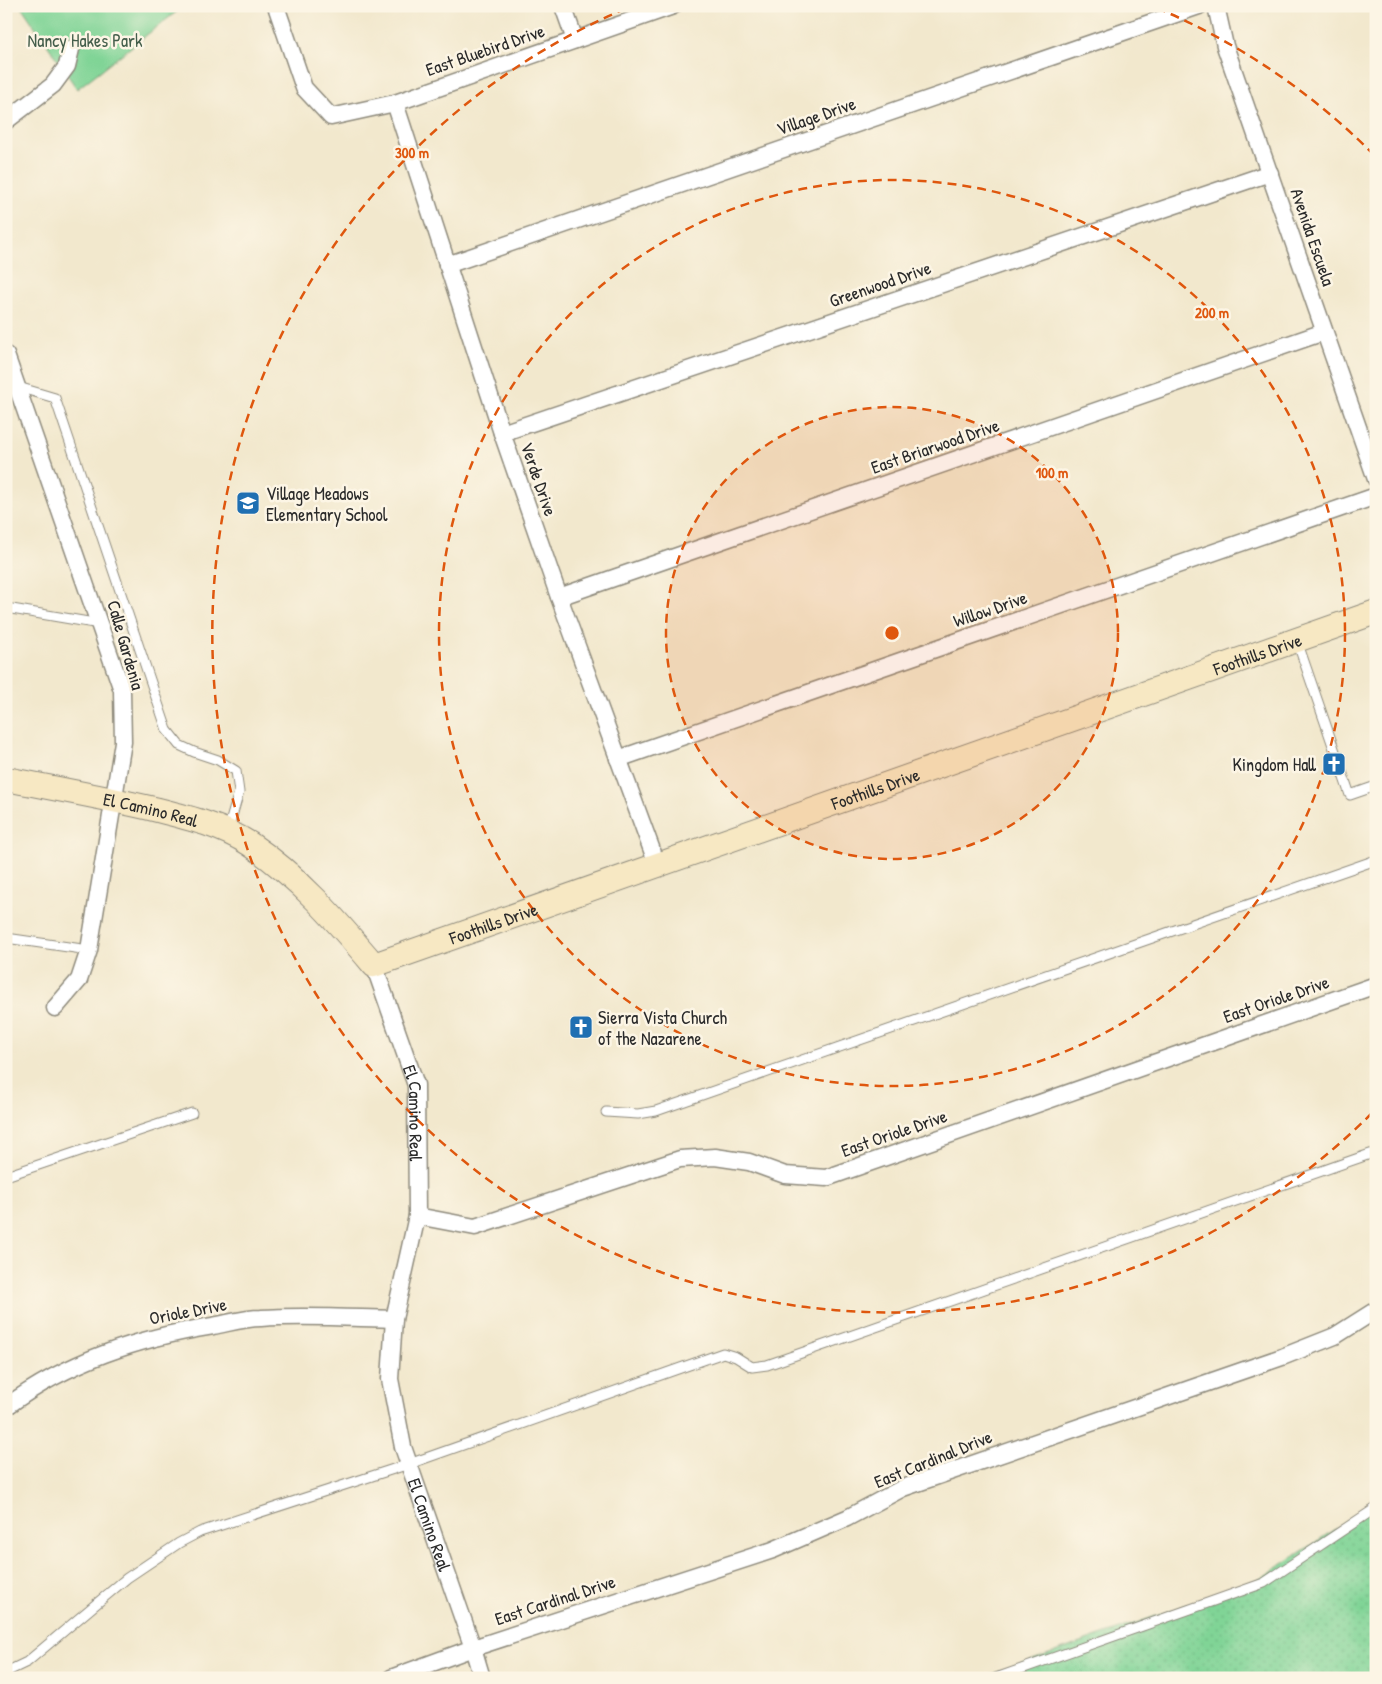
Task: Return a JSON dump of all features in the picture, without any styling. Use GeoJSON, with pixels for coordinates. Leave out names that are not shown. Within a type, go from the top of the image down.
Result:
{"type":"FeatureCollection","features":[{"type":"Feature","properties":{"kind":"street","name":"East Bluebird Drive"},"geometry":{"type":"LineString","coordinates":[[276,6],[304,88],[331,117],[395,103],[673,6]]}},
{"type":"Feature","properties":{"kind":"street"},"geometry":{"type":"LineString","coordinates":[[563,6],[575,40]]}},
{"type":"Feature","properties":{"kind":"street","name":"Village Drive"},"geometry":{"type":"LineString","coordinates":[[447,264],[1199,6]]}},
{"type":"Feature","properties":{"kind":"street","name":"Avenida Escuela"},"geometry":{"type":"LineString","coordinates":[[1216,6],[1225,46],[1376,479]]}},
{"type":"Feature","properties":{"kind":"street"},"geometry":{"type":"LineString","coordinates":[[6,121],[53,84],[67,66],[71,49]]}},
{"type":"Feature","properties":{"kind":"street","name":"Verde Drive"},"geometry":{"type":"LineString","coordinates":[[395,103],[502,432],[559,597],[657,864]]}},
{"type":"Feature","properties":{"kind":"street","name":"Greenwood Drive"},"geometry":{"type":"LineString","coordinates":[[502,432],[1270,173]]}},
{"type":"Feature","properties":{"kind":"street","name":"East Briarwood Drive"},"geometry":{"type":"LineString","coordinates":[[559,597],[1324,332]]}},
{"type":"Feature","properties":{"kind":"street","name":"Calle Gardenia"},"geometry":{"type":"LineString","coordinates":[[6,355],[122,690],[123,742],[89,950],[79,980],[55,1008]]}},
{"type":"Feature","properties":{"kind":"street","name":"Willow Drive"},"geometry":{"type":"LineString","coordinates":[[618,759],[1376,496]]}},
{"type":"Feature","properties":{"kind":"street","name":"Foothills Drive"},"geometry":{"type":"LineString","coordinates":[[374,965],[1376,612]]}},
{"type":"Feature","properties":{"kind":"street","name":"El Camino Real"},"geometry":{"type":"LineString","coordinates":[[6,779],[113,799],[206,822],[249,843],[297,880],[335,919],[374,965],[416,1086],[417,1216],[394,1319],[390,1379],[403,1447],[482,1678]]}},
{"type":"Feature","properties":{"kind":"street","name":"East Oriole Drive"},"geometry":{"type":"LineString","coordinates":[[417,1216],[475,1227],[680,1159],[715,1156],[749,1162],[785,1175],[826,1178],[1376,985]]}},
{"type":"Feature","properties":{"kind":"street","name":"East Cardinal Drive"},"geometry":{"type":"LineString","coordinates":[[391,1678],[473,1648],[773,1550],[847,1518],[903,1488],[1282,1357],[1335,1336],[1376,1310]]}},
{"type":"Feature","properties":{"kind":"street","name":"Oriole Drive"},"geometry":{"type":"LineString","coordinates":[[6,1407],[31,1388],[67,1368],[133,1343],[187,1330],[260,1318],[394,1319]]}},
{"type":"Feature","properties":{"kind":"lane"},"geometry":{"type":"LineString","coordinates":[[18,387],[55,398],[167,730],[179,745],[218,760],[236,771],[238,792],[228,833]]}},
{"type":"Feature","properties":{"kind":"lane"},"geometry":{"type":"LineString","coordinates":[[6,608],[100,624]]}},
{"type":"Feature","properties":{"kind":"lane"},"geometry":{"type":"LineString","coordinates":[[1296,641],[1350,795],[1376,786]]}},
{"type":"Feature","properties":{"kind":"lane"},"geometry":{"type":"LineString","coordinates":[[606,1112],[638,1114],[656,1111],[1376,860]]}},
{"type":"Feature","properties":{"kind":"lane"},"geometry":{"type":"LineString","coordinates":[[6,938],[89,950]]}},
{"type":"Feature","properties":{"kind":"lane"},"geometry":{"type":"LineString","coordinates":[[6,1176],[192,1113]]}},
{"type":"Feature","properties":{"kind":"lane"},"geometry":{"type":"LineString","coordinates":[[6,1672],[27,1662],[127,1578],[179,1543],[193,1536],[333,1487],[409,1464],[723,1353],[736,1356],[752,1367],[767,1365],[1376,1152]]}},
{"type":"Feature","properties":{"kind":"lane"},"geometry":{"type":"LineString","coordinates":[[996,1678],[1264,1583],[1376,1508]]}},
{"type":"Feature","properties":{"kind":"green space","name":"Nancy Hakes Park"},"geometry":{"type":"Polygon","coordinates":[[[21,6],[184,6],[77,89],[21,6]]]}},
{"type":"Feature","properties":{"kind":"green space"},"geometry":{"type":"Polygon","coordinates":[[[1376,1502],[1376,1678],[982,1678],[1260,1579],[1376,1502]]]}},
{"type":"Feature","properties":{"kind":"waterway"},"geometry":{"type":"LineString","coordinates":[[1371,1678],[1376,1676]]}},
{"type":"Feature","properties":{"kind":"place","name":"Village Meadows Elementary School"},"geometry":{"type":"Point","coordinates":[248,503]}},
{"type":"Feature","properties":{"kind":"place","name":"Kingdom Hall"},"geometry":{"type":"Point","coordinates":[1334,764]}},
{"type":"Feature","properties":{"kind":"place","name":"Sierra Vista Church of the Nazarene"},"geometry":{"type":"Point","coordinates":[581,1027]}}]}
